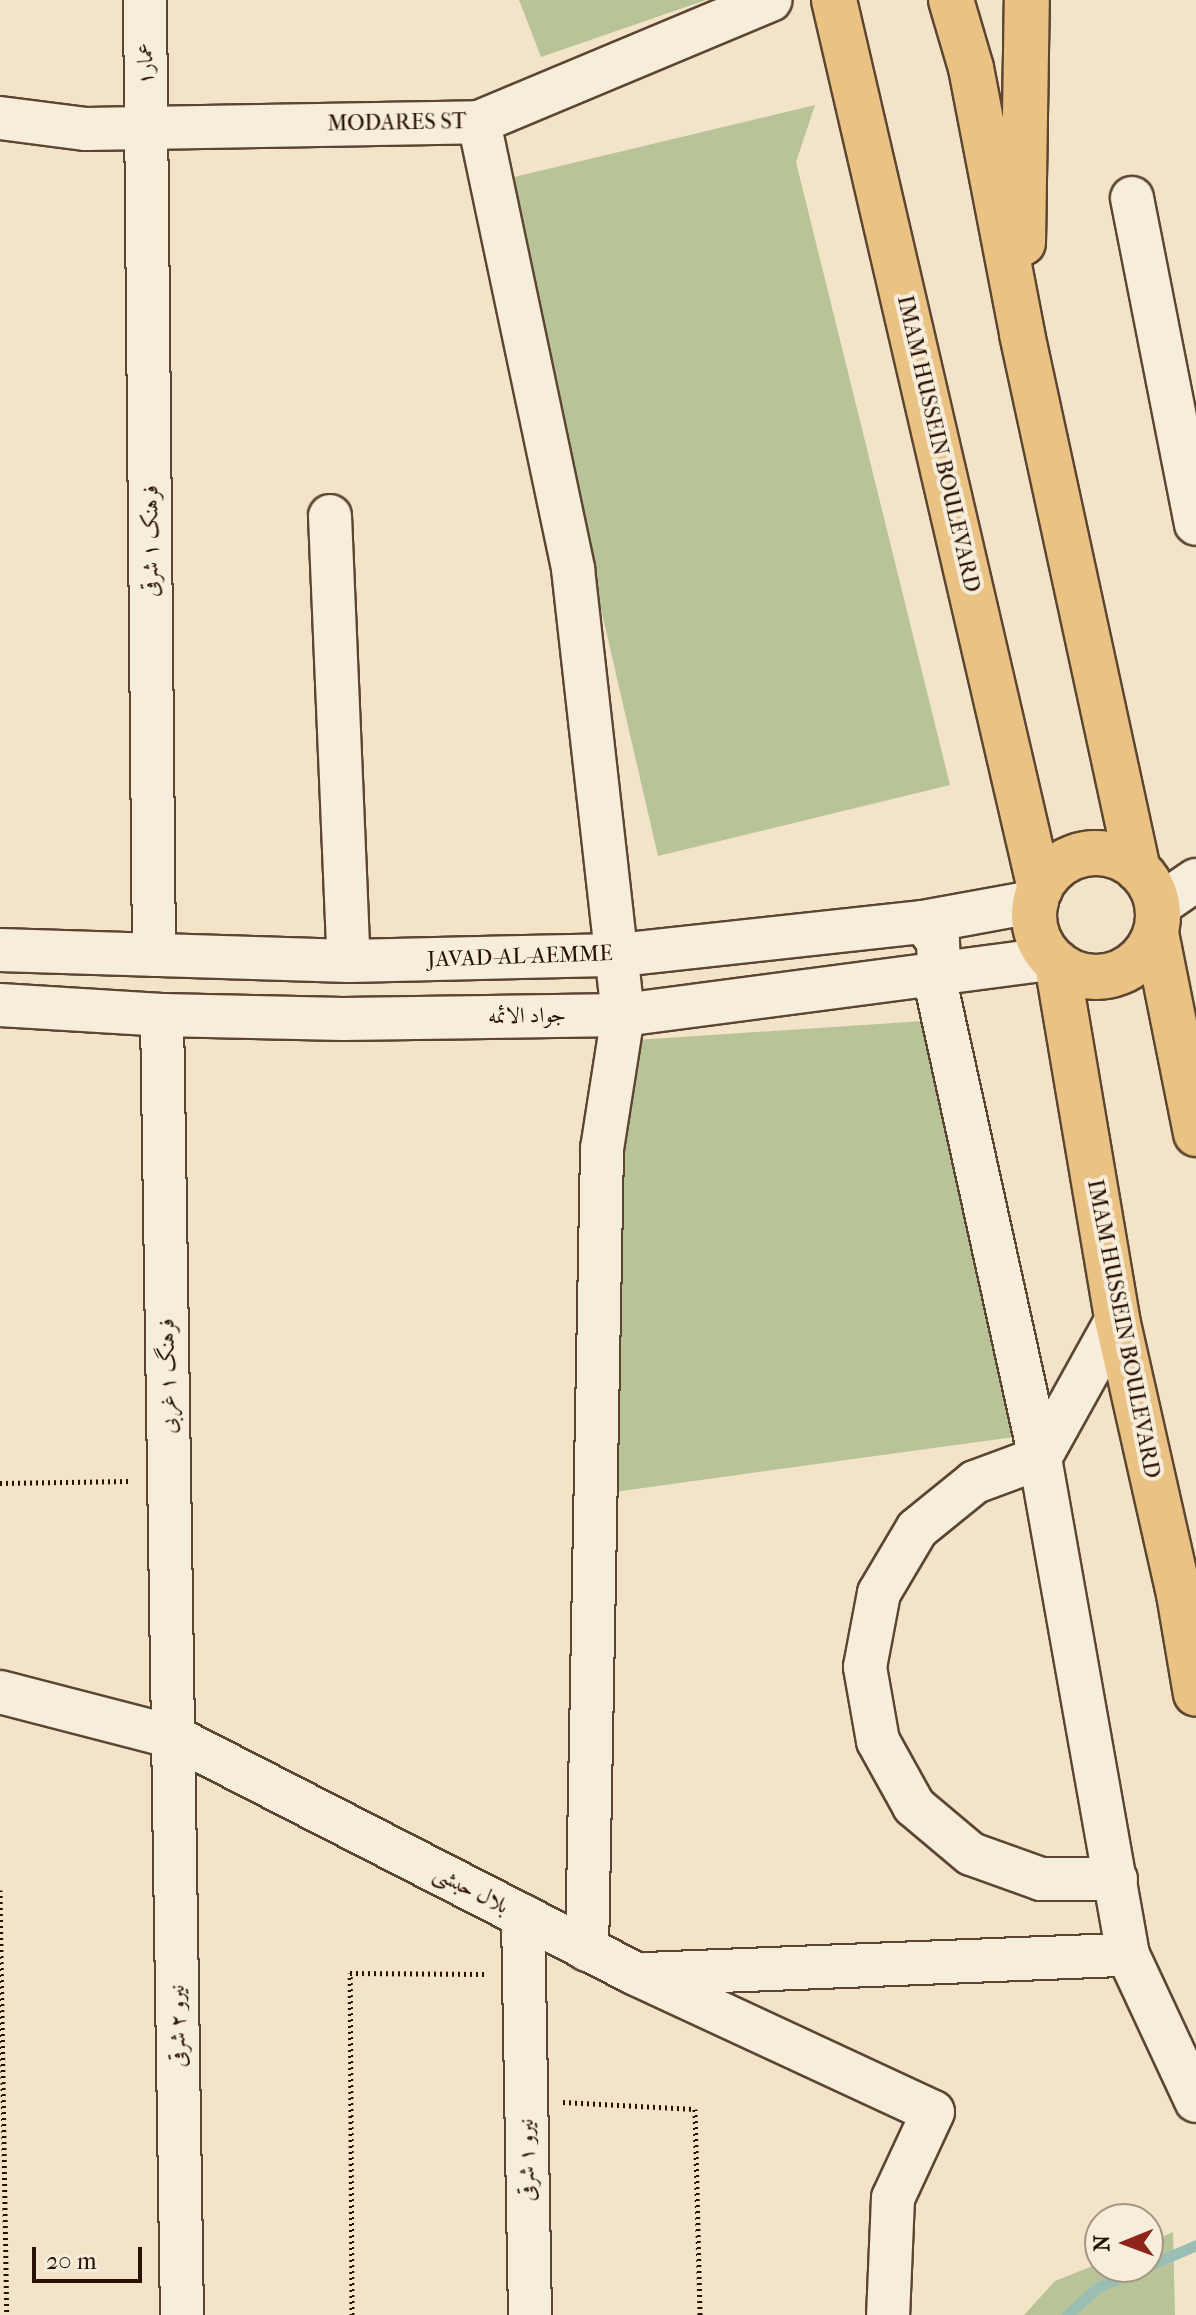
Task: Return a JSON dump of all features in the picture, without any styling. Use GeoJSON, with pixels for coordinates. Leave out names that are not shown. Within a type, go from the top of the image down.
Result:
{"type":"FeatureCollection","features":[{"type":"Feature","properties":{"kind":"main road","name":"IMAM HUSSEIN BOULEVARD"},"geometry":{"type":"LineString","coordinates":[[834,0],[1038,895]]}},
{"type":"Feature","properties":{"kind":"main road"},"geometry":{"type":"LineString","coordinates":[[951,0],[971,68],[1022,334],[1150,903],[1196,1134]]}},
{"type":"Feature","properties":{"kind":"main road"},"geometry":{"type":"LineString","coordinates":[[1022,334],[1027,0]]}},
{"type":"Feature","properties":{"kind":"main road"},"geometry":{"type":"LineString","coordinates":[[1107,853],[1131,863],[1150,903],[1144,955],[1124,971],[1099,978],[1073,973],[1054,961],[1038,937],[1034,911],[1038,895],[1058,866],[1081,854],[1107,853]]}},
{"type":"Feature","properties":{"kind":"main road","name":"IMAM HUSSEIN BOULEVARD"},"geometry":{"type":"LineString","coordinates":[[1054,961],[1117,1319],[1193,1656],[1196,1694]]}},
{"type":"Feature","properties":{"kind":"street","name":"عمار۱"},"geometry":{"type":"LineString","coordinates":[[145,0],[147,128]]}},
{"type":"Feature","properties":{"kind":"street","name":"MODARES ST"},"geometry":{"type":"LineString","coordinates":[[0,118],[86,129],[479,122],[770,0]]}},
{"type":"Feature","properties":{"kind":"street"},"geometry":{"type":"LineString","coordinates":[[479,122],[573,569],[619,955],[623,1015],[602,1149],[587,1950]]}},
{"type":"Feature","properties":{"kind":"street","name":"فرهنک ۱ شرقی"},"geometry":{"type":"LineString","coordinates":[[147,128],[154,955]]}},
{"type":"Feature","properties":{"kind":"street"},"geometry":{"type":"LineString","coordinates":[[1132,198],[1196,524]]}},
{"type":"Feature","properties":{"kind":"street"},"geometry":{"type":"LineString","coordinates":[[330,516],[349,961]]}},
{"type":"Feature","properties":{"kind":"street"},"geometry":{"type":"LineString","coordinates":[[1150,903],[1196,880]]}},
{"type":"Feature","properties":{"kind":"street","name":"JAVAD-AL-AEMME"},"geometry":{"type":"LineString","coordinates":[[0,950],[349,961],[619,955],[923,922],[1038,895]]}},
{"type":"Feature","properties":{"kind":"street"},"geometry":{"type":"LineString","coordinates":[[923,922],[938,941],[939,965],[934,976],[1040,1458],[1128,1955],[1196,2101]]}},
{"type":"Feature","properties":{"kind":"street","name":"جواد الائمه"},"geometry":{"type":"LineString","coordinates":[[0,1005],[162,1015],[343,1019],[623,1015],[1054,961]]}},
{"type":"Feature","properties":{"kind":"street","name":"فرهنگ ۱ غربی"},"geometry":{"type":"LineString","coordinates":[[162,1015],[174,1737]]}},
{"type":"Feature","properties":{"kind":"street"},"geometry":{"type":"LineString","coordinates":[[1116,1879],[1041,1879],[971,1854],[914,1806],[878,1741],[865,1667],[879,1593],[917,1529],[975,1482],[1040,1458],[1117,1319]]}},
{"type":"Feature","properties":{"kind":"street","name":"بلال حبشی"},"geometry":{"type":"LineString","coordinates":[[0,1692],[174,1737],[587,1950],[933,2112],[893,2198],[888,2315]]}},
{"type":"Feature","properties":{"kind":"street","name":"نیرو ۲ شرقی"},"geometry":{"type":"LineString","coordinates":[[174,1737],[182,2315]]}},
{"type":"Feature","properties":{"kind":"street","name":"نیرو ۱ شرقی"},"geometry":{"type":"LineString","coordinates":[[523,1916],[530,2315]]}},
{"type":"Feature","properties":{"kind":"street"},"geometry":{"type":"LineString","coordinates":[[636,1974],[1128,1955]]}},
{"type":"Feature","properties":{"kind":"path"},"geometry":{"type":"LineString","coordinates":[[0,1483],[170,1480]]}},
{"type":"Feature","properties":{"kind":"path"},"geometry":{"type":"LineString","coordinates":[[0,1890],[7,2315]]}},
{"type":"Feature","properties":{"kind":"path"},"geometry":{"type":"LineString","coordinates":[[352,2315],[350,1973],[497,1974],[524,2006]]}},
{"type":"Feature","properties":{"kind":"path"},"geometry":{"type":"LineString","coordinates":[[526,2100],[695,2109],[700,2315]]}},
{"type":"Feature","properties":{"kind":"green space"},"geometry":{"type":"Polygon","coordinates":[[[519,0],[706,0],[541,57],[519,0]]]}},
{"type":"Feature","properties":{"kind":"green space"},"geometry":{"type":"Polygon","coordinates":[[[815,105],[796,162],[950,785],[658,856],[502,180],[815,105]]]}},
{"type":"Feature","properties":{"kind":"green space"},"geometry":{"type":"Polygon","coordinates":[[[954,1019],[1028,1435],[614,1492],[606,1042],[954,1019]]]}},
{"type":"Feature","properties":{"kind":"green space"},"geometry":{"type":"Polygon","coordinates":[[[1173,2232],[1175,2315],[1024,2315],[1055,2281],[1084,2269],[1084,2283],[1164,2283],[1164,2236],[1173,2232]]]}},
{"type":"Feature","properties":{"kind":"waterway"},"geometry":{"type":"LineString","coordinates":[[1164,2259],[1196,2245]]}},
{"type":"Feature","properties":{"kind":"waterway"},"geometry":{"type":"LineString","coordinates":[[1067,2315],[1098,2287],[1107,2283]]}}]}
